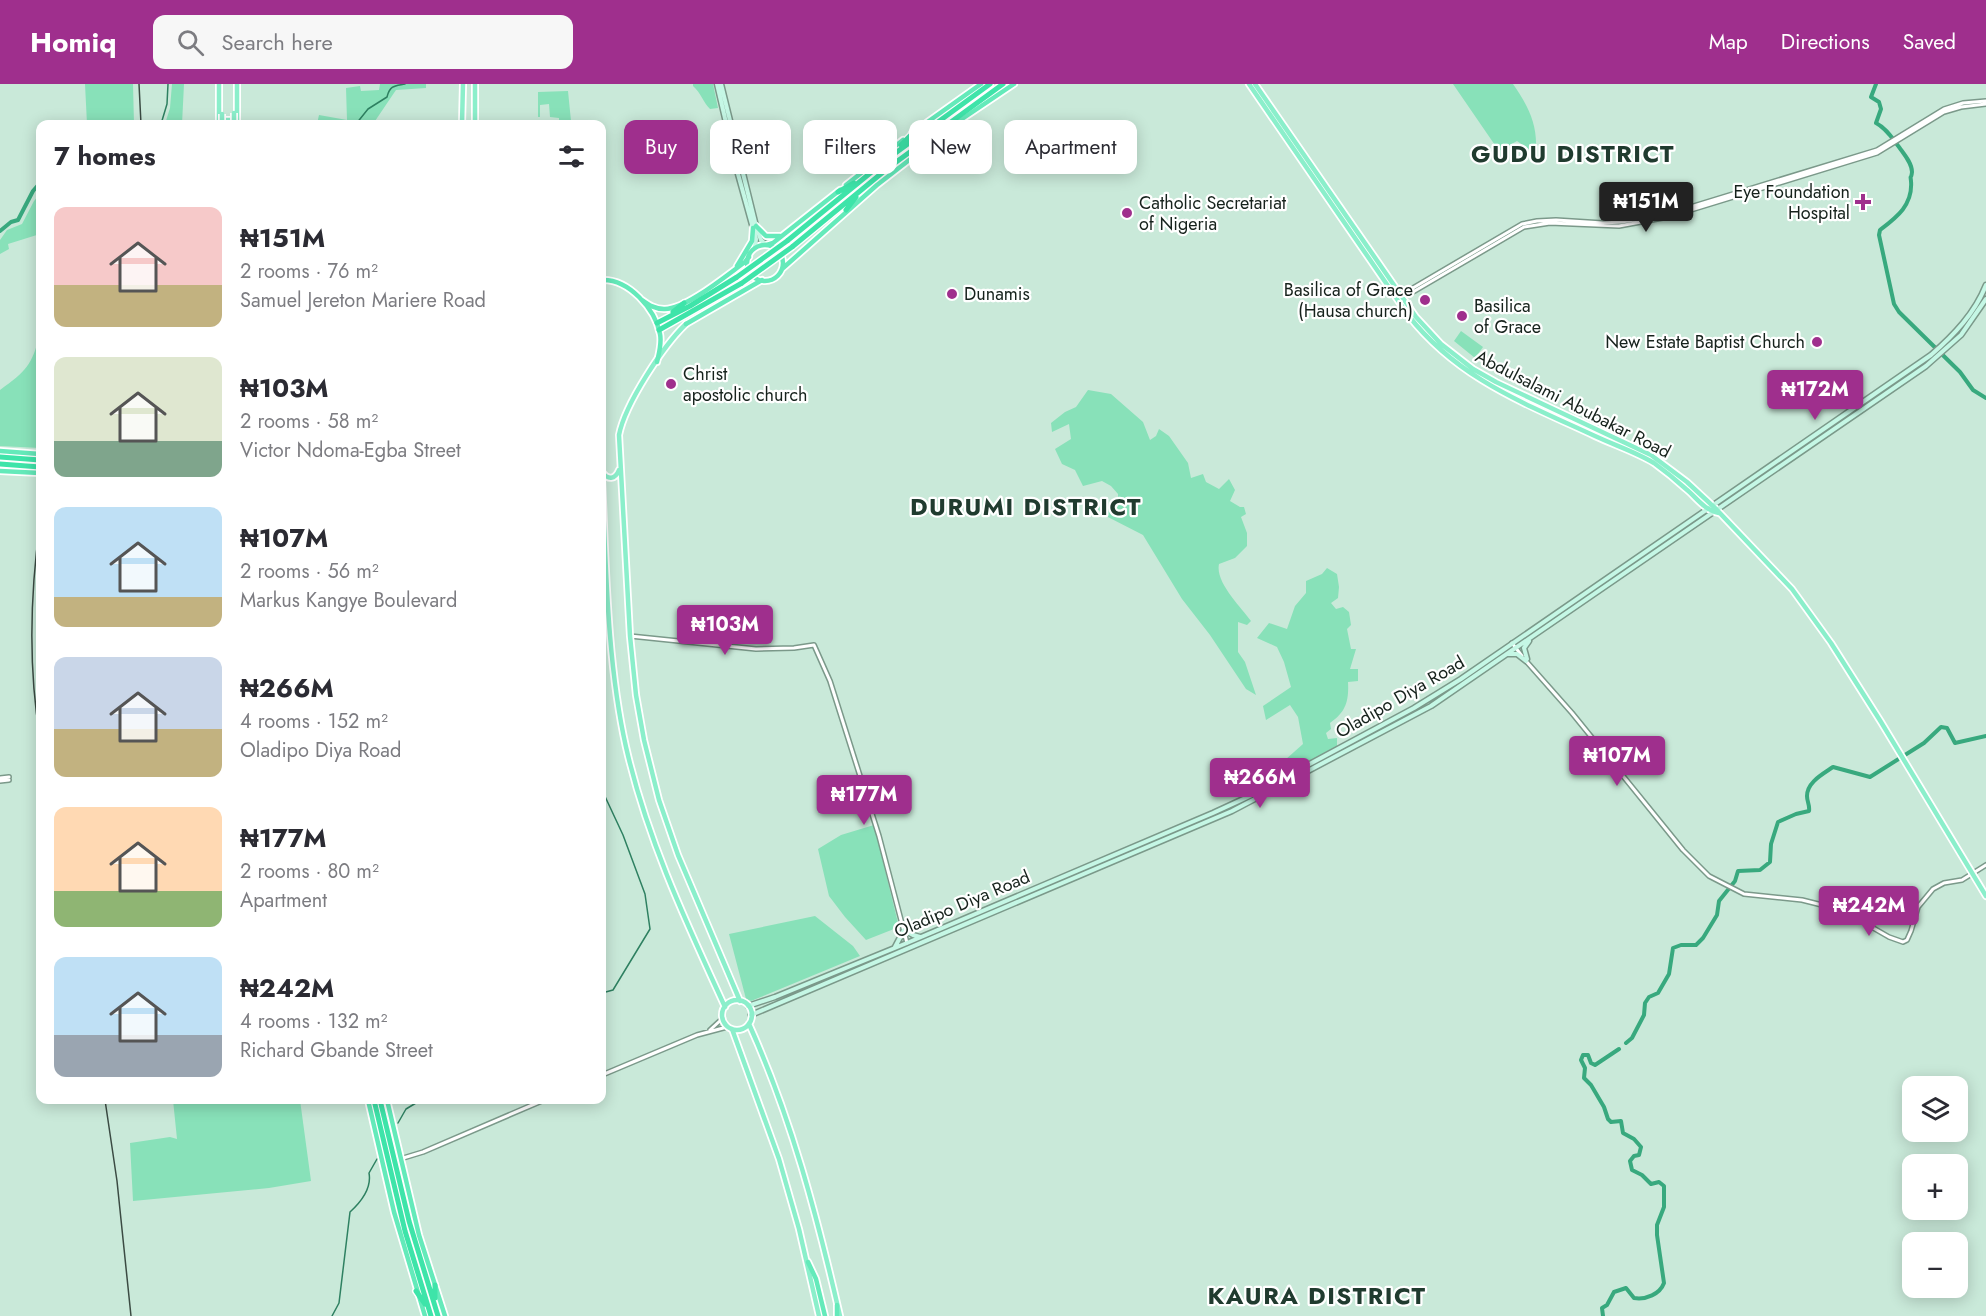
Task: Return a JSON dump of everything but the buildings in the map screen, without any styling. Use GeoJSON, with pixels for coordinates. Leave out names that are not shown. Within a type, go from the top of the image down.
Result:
{"type":"FeatureCollection","features":[{"type":"Feature","properties":{"kind":"highway"},"geometry":{"type":"LineString","coordinates":[[930,120],[981,84]]}},
{"type":"Feature","properties":{"kind":"highway"},"geometry":{"type":"LineString","coordinates":[[897,152],[990,84]]}},
{"type":"Feature","properties":{"kind":"highway"},"geometry":{"type":"LineString","coordinates":[[953,120],[1003,84]]}},
{"type":"Feature","properties":{"kind":"highway"},"geometry":{"type":"LineString","coordinates":[[963,120],[1014,84]]}},
{"type":"Feature","properties":{"kind":"highway"},"geometry":{"type":"LineString","coordinates":[[665,319],[684,303],[735,269],[749,257],[755,248],[774,243],[909,136]]}},
{"type":"Feature","properties":{"kind":"highway"},"geometry":{"type":"LineString","coordinates":[[897,150],[909,137]]}},
{"type":"Feature","properties":{"kind":"highway"},"geometry":{"type":"LineString","coordinates":[[659,330],[741,284],[792,247],[863,187],[909,152]]}},
{"type":"Feature","properties":{"kind":"highway"},"geometry":{"type":"LineString","coordinates":[[686,324],[762,280],[776,277],[785,264],[846,210],[909,160]]}},
{"type":"Feature","properties":{"kind":"highway"},"geometry":{"type":"LineString","coordinates":[[657,323],[737,277],[787,241],[869,174]]}},
{"type":"Feature","properties":{"kind":"highway"},"geometry":{"type":"LineString","coordinates":[[838,192],[866,176]]}},
{"type":"Feature","properties":{"kind":"highway"},"geometry":{"type":"LineString","coordinates":[[846,210],[863,187]]}},
{"type":"Feature","properties":{"kind":"highway"},"geometry":{"type":"LineString","coordinates":[[735,269],[752,241],[755,227],[766,236],[782,235]]}},
{"type":"Feature","properties":{"kind":"highway"},"geometry":{"type":"LineString","coordinates":[[767,245],[776,248],[782,255],[782,269]]}},
{"type":"Feature","properties":{"kind":"highway"},"geometry":{"type":"LineString","coordinates":[[749,257],[750,272],[762,280]]}},
{"type":"Feature","properties":{"kind":"highway"},"geometry":{"type":"LineString","coordinates":[[606,281],[615,282],[642,300],[662,309],[684,303]]}},
{"type":"Feature","properties":{"kind":"highway"},"geometry":{"type":"LineString","coordinates":[[642,300],[657,323],[661,336],[657,362]]}},
{"type":"Feature","properties":{"kind":"highway"},"geometry":{"type":"LineString","coordinates":[[0,451],[36,457]]}},
{"type":"Feature","properties":{"kind":"highway"},"geometry":{"type":"LineString","coordinates":[[0,457],[36,457]]}},
{"type":"Feature","properties":{"kind":"highway"},"geometry":{"type":"LineString","coordinates":[[0,464],[36,469]]}},
{"type":"Feature","properties":{"kind":"highway"},"geometry":{"type":"LineString","coordinates":[[0,471],[36,469]]}},
{"type":"Feature","properties":{"kind":"highway"},"geometry":{"type":"LineString","coordinates":[[369,1104],[393,1212],[425,1316]]}},
{"type":"Feature","properties":{"kind":"highway"},"geometry":{"type":"LineString","coordinates":[[375,1104],[405,1231],[432,1307]]}},
{"type":"Feature","properties":{"kind":"highway"},"geometry":{"type":"LineString","coordinates":[[382,1104],[432,1307]]}},
{"type":"Feature","properties":{"kind":"highway"},"geometry":{"type":"LineString","coordinates":[[388,1104],[400,1159],[445,1316]]}},
{"type":"Feature","properties":{"kind":"highway"},"geometry":{"type":"LineString","coordinates":[[808,1262],[816,1279],[825,1316]]}},
{"type":"Feature","properties":{"kind":"highway"},"geometry":{"type":"LineString","coordinates":[[431,1316],[435,1285]]}},
{"type":"Feature","properties":{"kind":"highway"},"geometry":{"type":"LineString","coordinates":[[416,1290],[438,1316]]}},
{"type":"Feature","properties":{"kind":"highway"},"geometry":{"type":"LineString","coordinates":[[837,1305],[838,1316]]}},
{"type":"Feature","properties":{"kind":"main road"},"geometry":{"type":"LineString","coordinates":[[221,84],[221,120]]}},
{"type":"Feature","properties":{"kind":"main road"},"geometry":{"type":"LineString","coordinates":[[220,120],[221,84]]}},
{"type":"Feature","properties":{"kind":"main road"},"geometry":{"type":"LineString","coordinates":[[235,120],[236,84]]}},
{"type":"Feature","properties":{"kind":"main road"},"geometry":{"type":"LineString","coordinates":[[236,84],[236,120]]}},
{"type":"Feature","properties":{"kind":"main road"},"geometry":{"type":"LineString","coordinates":[[462,120],[463,84]]}},
{"type":"Feature","properties":{"kind":"main road"},"geometry":{"type":"LineString","coordinates":[[475,84],[475,120]]}},
{"type":"Feature","properties":{"kind":"main road"},"geometry":{"type":"LineString","coordinates":[[719,84],[755,227],[757,241],[755,248]]}},
{"type":"Feature","properties":{"kind":"main road","name":"Abdulsalami Abubakar Road"},"geometry":{"type":"LineString","coordinates":[[1249,84],[1400,297],[1430,333],[1473,369],[1496,382],[1651,455],[1687,482],[1709,507],[1716,511],[1792,589],[1845,664],[1973,875]]}},
{"type":"Feature","properties":{"kind":"main road","name":"Abdulsalami Abubakar Road"},"geometry":{"type":"LineString","coordinates":[[1255,84],[1400,297]]}},
{"type":"Feature","properties":{"kind":"main road"},"geometry":{"type":"LineString","coordinates":[[755,227],[761,240],[767,245]]}},
{"type":"Feature","properties":{"kind":"main road","name":"Oladipo Diya Road"},"geometry":{"type":"LineString","coordinates":[[748,1006],[775,998],[907,943],[1252,795],[1414,708],[1514,642],[1931,355],[1945,344],[1970,314],[1986,285]]}},
{"type":"Feature","properties":{"kind":"main road","name":"Oladipo Diya Road"},"geometry":{"type":"LineString","coordinates":[[751,1015],[1234,810],[1431,706],[1935,359],[1972,321],[1986,299]]}},
{"type":"Feature","properties":{"kind":"main road"},"geometry":{"type":"LineString","coordinates":[[686,324],[657,362],[624,416],[619,435],[630,636],[639,716],[659,800],[691,887],[740,1001],[748,1006],[751,1015],[749,1024],[776,1089],[802,1168],[837,1305]]}},
{"type":"Feature","properties":{"kind":"main road"},"geometry":{"type":"LineString","coordinates":[[606,476],[612,478],[617,476],[620,468]]}},
{"type":"Feature","properties":{"kind":"main road"},"geometry":{"type":"LineString","coordinates":[[606,546],[613,662],[626,746],[638,796],[660,861],[724,1007],[722,1018],[730,1028],[779,1159],[808,1262],[819,1316]]}},
{"type":"Feature","properties":{"kind":"main road"},"geometry":{"type":"LineString","coordinates":[[1527,661],[1525,646],[1536,634]]}},
{"type":"Feature","properties":{"kind":"main road"},"geometry":{"type":"LineString","coordinates":[[1499,659],[1508,654],[1515,654],[1527,661]]}},
{"type":"Feature","properties":{"kind":"main road"},"geometry":{"type":"LineString","coordinates":[[1973,875],[1986,896]]}},
{"type":"Feature","properties":{"kind":"main road"},"geometry":{"type":"LineString","coordinates":[[894,948],[904,930],[921,937]]}},
{"type":"Feature","properties":{"kind":"main road"},"geometry":{"type":"LineString","coordinates":[[724,1007],[730,1002],[740,1001]]}},
{"type":"Feature","properties":{"kind":"main road"},"geometry":{"type":"LineString","coordinates":[[730,1028],[741,1029],[749,1024]]}},
{"type":"Feature","properties":{"kind":"street"},"geometry":{"type":"LineString","coordinates":[[1400,297],[1524,227],[1550,223],[1610,226],[1653,221],[1872,155],[1944,109],[1963,103],[1986,103]]}},
{"type":"Feature","properties":{"kind":"street"},"geometry":{"type":"LineString","coordinates":[[630,636],[756,649],[814,645],[830,681],[879,836],[907,943]]}},
{"type":"Feature","properties":{"kind":"street"},"geometry":{"type":"LineString","coordinates":[[1514,642],[1527,661],[1683,850],[1709,876],[1733,889],[1756,896],[1802,900],[1842,909],[1889,937],[1903,942],[1907,940],[1911,931],[1918,907],[1933,890],[1941,884],[1962,880],[1973,875],[1986,865]]}},
{"type":"Feature","properties":{"kind":"street"},"geometry":{"type":"LineString","coordinates":[[0,780],[9,778]]}},
{"type":"Feature","properties":{"kind":"street"},"geometry":{"type":"LineString","coordinates":[[708,1031],[722,1018]]}},
{"type":"Feature","properties":{"kind":"street"},"geometry":{"type":"LineString","coordinates":[[606,1073],[708,1031],[730,1028]]}},
{"type":"Feature","properties":{"kind":"street"},"geometry":{"type":"LineString","coordinates":[[400,1159],[423,1152],[535,1104]]}},
{"type":"Feature","properties":{"kind":"green space"},"geometry":{"type":"Polygon","coordinates":[[[85,84],[133,84],[134,120],[87,120],[85,84]]]}},
{"type":"Feature","properties":{"kind":"green space"},"geometry":{"type":"Polygon","coordinates":[[[172,84],[184,84],[182,120],[166,120],[170,108],[172,84]]]}},
{"type":"Feature","properties":{"kind":"green space"},"geometry":{"type":"Polygon","coordinates":[[[380,84],[426,84],[426,88],[396,90],[376,120],[347,120],[346,88],[360,86],[361,91],[379,90],[380,84]]]}},
{"type":"Feature","properties":{"kind":"green space"},"geometry":{"type":"Polygon","coordinates":[[[693,84],[713,84],[718,108],[710,109],[693,84]]]}},
{"type":"Feature","properties":{"kind":"green space"},"geometry":{"type":"Polygon","coordinates":[[[1453,84],[1513,84],[1530,114],[1535,130],[1536,147],[1530,150],[1517,141],[1499,151],[1453,84]]]}},
{"type":"Feature","properties":{"kind":"green space"},"geometry":{"type":"Polygon","coordinates":[[[568,91],[571,120],[550,117],[549,104],[540,105],[540,117],[538,117],[538,92],[568,91]]]}},
{"type":"Feature","properties":{"kind":"green space"},"geometry":{"type":"Polygon","coordinates":[[[319,115],[347,120],[318,120],[319,115]]]}},
{"type":"Feature","properties":{"kind":"green space"},"geometry":{"type":"Polygon","coordinates":[[[36,199],[36,235],[8,244],[9,249],[0,254],[0,240],[7,230],[22,224],[36,199]]]}},
{"type":"Feature","properties":{"kind":"green space"},"geometry":{"type":"Polygon","coordinates":[[[1461,331],[1483,347],[1475,358],[1454,341],[1461,331]]]}},
{"type":"Feature","properties":{"kind":"green space"},"geometry":{"type":"Polygon","coordinates":[[[36,346],[36,448],[0,446],[0,390],[27,367],[36,346]]]}},
{"type":"Feature","properties":{"kind":"green space"},"geometry":{"type":"Polygon","coordinates":[[[1088,390],[1111,394],[1143,422],[1150,440],[1156,436],[1159,429],[1169,436],[1188,463],[1191,478],[1203,474],[1206,482],[1219,489],[1229,479],[1235,490],[1230,501],[1244,507],[1246,514],[1241,517],[1247,533],[1247,546],[1235,558],[1219,564],[1219,571],[1221,579],[1235,602],[1251,621],[1247,625],[1238,622],[1238,652],[1245,662],[1256,695],[1246,689],[1210,635],[1182,599],[1143,535],[1102,514],[1098,509],[1102,503],[1118,507],[1118,494],[1102,481],[1083,486],[1075,470],[1062,464],[1055,449],[1071,439],[1069,424],[1052,432],[1051,423],[1076,407],[1088,390]]]}},
{"type":"Feature","properties":{"kind":"green space"},"geometry":{"type":"Polygon","coordinates":[[[1327,568],[1337,574],[1339,587],[1338,598],[1331,603],[1336,609],[1343,607],[1349,612],[1351,625],[1347,629],[1351,649],[1356,649],[1350,669],[1358,669],[1358,681],[1348,682],[1345,706],[1340,715],[1330,723],[1331,729],[1326,733],[1328,739],[1337,738],[1337,747],[1290,771],[1285,760],[1303,744],[1298,717],[1290,705],[1266,720],[1263,706],[1291,687],[1277,647],[1257,638],[1269,623],[1287,629],[1295,606],[1306,593],[1306,581],[1322,574],[1327,568]]]}},
{"type":"Feature","properties":{"kind":"green space"},"geometry":{"type":"Polygon","coordinates":[[[874,825],[899,927],[866,940],[829,896],[818,849],[841,835],[874,825]]]}},
{"type":"Feature","properties":{"kind":"green space"},"geometry":{"type":"Polygon","coordinates":[[[815,916],[853,946],[860,956],[751,1001],[746,999],[729,934],[815,916]]]}},
{"type":"Feature","properties":{"kind":"green space"},"geometry":{"type":"Polygon","coordinates":[[[173,1104],[301,1104],[311,1181],[269,1188],[133,1201],[130,1143],[170,1137],[177,1139],[173,1104]]]}},
{"type":"Feature","properties":{"kind":"waterway"},"geometry":{"type":"LineString","coordinates":[[162,120],[167,104],[168,84]]}},
{"type":"Feature","properties":{"kind":"waterway"},"geometry":{"type":"LineString","coordinates":[[359,120],[368,109],[387,97],[391,88],[405,84]]}},
{"type":"Feature","properties":{"kind":"waterway"},"geometry":{"type":"LineString","coordinates":[[1876,84],[1871,97],[1879,102],[1881,109],[1876,123],[1886,130],[1912,169],[1911,189],[1907,204],[1880,230],[1879,235],[1894,304],[1899,312],[1960,372],[1973,390],[1986,398]]}},
{"type":"Feature","properties":{"kind":"waterway"},"geometry":{"type":"LineString","coordinates":[[0,231],[11,222],[18,220],[36,188]]}},
{"type":"Feature","properties":{"kind":"waterway"},"geometry":{"type":"LineString","coordinates":[[1626,1043],[1632,1038],[1644,1015],[1645,1003],[1649,997],[1658,993],[1669,974],[1673,948],[1681,945],[1696,945],[1703,938],[1717,915],[1719,901],[1735,881],[1738,871],[1760,870],[1770,862],[1771,844],[1778,822],[1809,811],[1808,791],[1816,779],[1833,767],[1870,777],[1924,743],[1941,727],[1947,728],[1955,743],[1986,736]]}},
{"type":"Feature","properties":{"kind":"waterway"},"geometry":{"type":"LineString","coordinates":[[606,799],[623,835],[645,894],[650,929],[613,990],[606,992]]}},
{"type":"Feature","properties":{"kind":"waterway"},"geometry":{"type":"LineString","coordinates":[[1603,1316],[1602,1308],[1607,1305],[1614,1292],[1626,1288],[1634,1298],[1643,1298],[1656,1293],[1664,1283],[1657,1235],[1657,1225],[1664,1207],[1664,1186],[1659,1182],[1651,1184],[1642,1175],[1632,1170],[1630,1161],[1634,1156],[1639,1155],[1641,1147],[1634,1139],[1623,1133],[1621,1121],[1611,1122],[1608,1119],[1604,1107],[1584,1078],[1585,1068],[1581,1060],[1583,1055],[1588,1055],[1591,1063],[1595,1065],[1619,1049]]}},
{"type":"Feature","properties":{"kind":"waterway"},"geometry":{"type":"LineString","coordinates":[[398,1123],[406,1109],[414,1104]]}},
{"type":"Feature","properties":{"kind":"waterway"},"geometry":{"type":"LineString","coordinates":[[332,1316],[339,1303],[350,1212],[365,1195],[369,1184],[369,1173],[377,1159]]}},
{"type":"Feature","properties":{"kind":"tram line"},"geometry":{"type":"LineString","coordinates":[[139,84],[141,120]]}},
{"type":"Feature","properties":{"kind":"tram line"},"geometry":{"type":"LineString","coordinates":[[36,559],[32,604],[32,657],[36,711]]}},
{"type":"Feature","properties":{"kind":"tram line"},"geometry":{"type":"LineString","coordinates":[[106,1104],[117,1181],[131,1316]]}},
{"type":"Feature","properties":{"kind":"place","name":"Eye Foundation Hospital"},"geometry":{"type":"Point","coordinates":[1863,202]}},
{"type":"Feature","properties":{"kind":"place","name":"Catholic Secretariat of Nigeria"},"geometry":{"type":"Point","coordinates":[1127,213]}},
{"type":"Feature","properties":{"kind":"place","name":"Dunamis"},"geometry":{"type":"Point","coordinates":[952,294]}},
{"type":"Feature","properties":{"kind":"place","name":"Basilica of Grace (Hausa church)"},"geometry":{"type":"Point","coordinates":[1425,300]}},
{"type":"Feature","properties":{"kind":"place","name":"Basilica of Grace"},"geometry":{"type":"Point","coordinates":[1462,316]}},
{"type":"Feature","properties":{"kind":"place","name":"New Estate Baptist Church"},"geometry":{"type":"Point","coordinates":[1817,342]}},
{"type":"Feature","properties":{"kind":"place","name":"Christ apostolic church"},"geometry":{"type":"Point","coordinates":[671,384]}},
{"type":"Feature","properties":{"kind":"district","name":"GUDU DISTRICT"},"geometry":{"type":"Point","coordinates":[1573,153]}},
{"type":"Feature","properties":{"kind":"district","name":"DURUMI DISTRICT"},"geometry":{"type":"Point","coordinates":[1026,506]}},
{"type":"Feature","properties":{"kind":"district","name":"KAURA DISTRICT"},"geometry":{"type":"Point","coordinates":[1317,1295]}}]}
